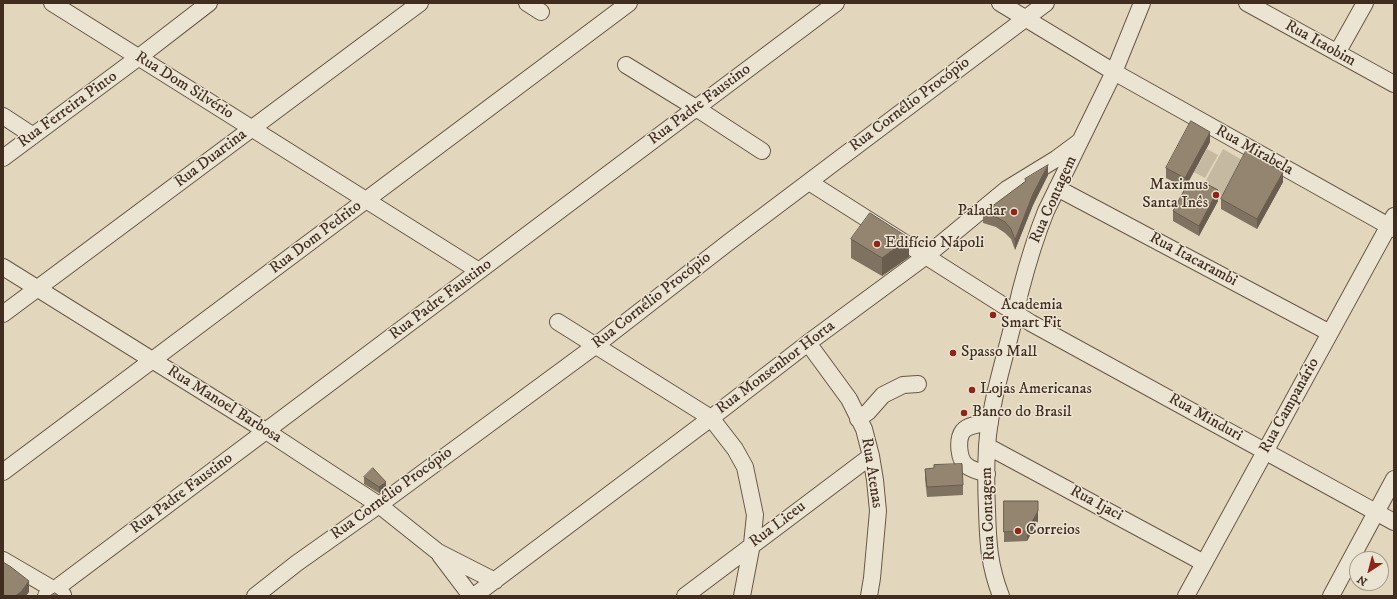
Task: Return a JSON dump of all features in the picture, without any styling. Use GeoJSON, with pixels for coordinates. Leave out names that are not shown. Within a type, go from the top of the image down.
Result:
{"type":"FeatureCollection","features":[{"type":"Feature","properties":{"kind":"street","name":"Rua Dom Silvério"},"geometry":{"type":"LineString","coordinates":[[52,3],[479,271]]}},
{"type":"Feature","properties":{"kind":"street","name":"Rua Ferreira Pinto"},"geometry":{"type":"LineString","coordinates":[[3,158],[209,3]]}},
{"type":"Feature","properties":{"kind":"street","name":"Rua Duartina"},"geometry":{"type":"LineString","coordinates":[[3,314],[420,3]]}},
{"type":"Feature","properties":{"kind":"street"},"geometry":{"type":"LineString","coordinates":[[527,3],[541,12]]}},
{"type":"Feature","properties":{"kind":"street","name":"Rua Dom Pedrito"},"geometry":{"type":"LineString","coordinates":[[3,472],[629,3]]}},
{"type":"Feature","properties":{"kind":"street","name":"Rua Padre Faustino"},"geometry":{"type":"LineString","coordinates":[[55,594],[266,431],[836,3]]}},
{"type":"Feature","properties":{"kind":"street","name":"Rua Mirabela"},"geometry":{"type":"LineString","coordinates":[[1000,3],[1024,19],[1114,72],[1392,224]]}},
{"type":"Feature","properties":{"kind":"street","name":"Rua Cornélio Procópio"},"geometry":{"type":"LineString","coordinates":[[255,596],[297,563],[379,505],[594,346],[1046,3]]}},
{"type":"Feature","properties":{"kind":"street","name":"Rua Contagem"},"geometry":{"type":"LineString","coordinates":[[1002,596],[994,579],[990,560],[988,541],[987,474],[987,446],[999,380],[1021,288],[1037,233],[1057,188],[1114,72],[1142,3]]}},
{"type":"Feature","properties":{"kind":"street","name":"Rua Itaobim"},"geometry":{"type":"LineString","coordinates":[[1247,3],[1394,84]]}},
{"type":"Feature","properties":{"kind":"street"},"geometry":{"type":"LineString","coordinates":[[1337,53],[1365,3]]}},
{"type":"Feature","properties":{"kind":"street"},"geometry":{"type":"LineString","coordinates":[[626,65],[696,108],[762,152]]}},
{"type":"Feature","properties":{"kind":"street"},"geometry":{"type":"LineString","coordinates":[[3,116],[32,135]]}},
{"type":"Feature","properties":{"kind":"street","name":"Rua Monsenhor Horta"},"geometry":{"type":"LineString","coordinates":[[472,596],[495,581],[808,343],[926,256],[1007,189],[1056,159],[1080,142]]}},
{"type":"Feature","properties":{"kind":"street","name":"Rua Minduri"},"geometry":{"type":"LineString","coordinates":[[809,182],[1031,323],[1394,522]]}},
{"type":"Feature","properties":{"kind":"street","name":"Rua Itacarambi"},"geometry":{"type":"LineString","coordinates":[[1057,188],[1330,333]]}},
{"type":"Feature","properties":{"kind":"street","name":"Rua Campanário"},"geometry":{"type":"LineString","coordinates":[[1186,596],[1330,333],[1392,224]]}},
{"type":"Feature","properties":{"kind":"street","name":"Rua Manoel Barbosa"},"geometry":{"type":"LineString","coordinates":[[3,267],[266,431],[379,505],[438,552],[495,581]]}},
{"type":"Feature","properties":{"kind":"street"},"geometry":{"type":"LineString","coordinates":[[558,322],[711,418],[735,449],[745,467],[755,515],[752,544],[742,596]]}},
{"type":"Feature","properties":{"kind":"street","name":"Rua Atenas"},"geometry":{"type":"LineString","coordinates":[[808,343],[848,399],[864,429],[871,456],[876,480],[878,511],[872,578],[868,596]]}},
{"type":"Feature","properties":{"kind":"street"},"geometry":{"type":"LineString","coordinates":[[858,419],[868,412],[883,394],[903,385],[918,384]]}},
{"type":"Feature","properties":{"kind":"street"},"geometry":{"type":"LineString","coordinates":[[987,474],[968,468],[964,464],[960,452],[960,441],[963,431],[967,428],[990,423]]}},
{"type":"Feature","properties":{"kind":"street","name":"Rua Ijaci"},"geometry":{"type":"LineString","coordinates":[[987,446],[1204,563]]}},
{"type":"Feature","properties":{"kind":"street","name":"Rua Liceu"},"geometry":{"type":"LineString","coordinates":[[685,596],[752,544],[871,456]]}},
{"type":"Feature","properties":{"kind":"street"},"geometry":{"type":"LineString","coordinates":[[1331,596],[1394,479]]}},
{"type":"Feature","properties":{"kind":"street","name":"Rua Manoel Barbosa"},"geometry":{"type":"LineString","coordinates":[[438,552],[472,596]]}},
{"type":"Feature","properties":{"kind":"street"},"geometry":{"type":"LineString","coordinates":[[3,560],[55,594]]}},
{"type":"Feature","properties":{"kind":"shaded area"},"geometry":{"type":"Polygon","coordinates":[[[1207,149],[1218,155],[1205,178],[1194,172],[1207,149]]]}},
{"type":"Feature","properties":{"kind":"shaded area"},"geometry":{"type":"Polygon","coordinates":[[[1223,149],[1244,161],[1224,198],[1203,186],[1223,149]]]}},
{"type":"Feature","properties":{"kind":"building"},"geometry":{"type":"Polygon","coordinates":[[[1191,121],[1210,132],[1185,178],[1166,168],[1191,121]]]}},
{"type":"Feature","properties":{"kind":"building"},"geometry":{"type":"Polygon","coordinates":[[[1246,151],[1283,172],[1257,219],[1221,199],[1246,151]]]}},
{"type":"Feature","properties":{"kind":"building","name":"Paladar"},"geometry":{"type":"Polygon","coordinates":[[[1048,165],[1033,194],[1015,240],[1011,229],[1005,222],[996,217],[983,213],[1026,181],[1025,179],[1048,165]]]}},
{"type":"Feature","properties":{"kind":"building"},"geometry":{"type":"Polygon","coordinates":[[[1203,182],[1218,190],[1199,226],[1173,211],[1188,183],[1199,189],[1203,182]]]}},
{"type":"Feature","properties":{"kind":"building"},"geometry":{"type":"Polygon","coordinates":[[[870,213],[909,238],[882,258],[851,239],[870,213]]]}},
{"type":"Feature","properties":{"kind":"building"},"geometry":{"type":"Polygon","coordinates":[[[962,464],[963,485],[927,487],[925,469],[934,468],[934,465],[962,464]]]}},
{"type":"Feature","properties":{"kind":"building"},"geometry":{"type":"Polygon","coordinates":[[[373,468],[386,482],[379,487],[364,477],[373,468]]]}},
{"type":"Feature","properties":{"kind":"building","name":"Correios"},"geometry":{"type":"Polygon","coordinates":[[[1004,501],[1038,501],[1038,511],[1027,531],[1004,532],[1004,501]]]}},
{"type":"Feature","properties":{"kind":"building"},"geometry":{"type":"Polygon","coordinates":[[[3,562],[29,581],[21,592],[15,596],[3,596],[3,562]]]}},
{"type":"Feature","properties":{"kind":"building"},"geometry":{"type":"Polygon","coordinates":[[[55,593],[59,596],[50,596],[55,593]]]}},
{"type":"Feature","properties":{"kind":"place","name":"Maximus Santa Inês"},"geometry":{"type":"Point","coordinates":[1216,195]}},
{"type":"Feature","properties":{"kind":"place","name":"Paladar"},"geometry":{"type":"Point","coordinates":[1014,212]}},
{"type":"Feature","properties":{"kind":"place","name":"Edifício Nápoli"},"geometry":{"type":"Point","coordinates":[877,244]}},
{"type":"Feature","properties":{"kind":"place","name":"Academia Smart Fit"},"geometry":{"type":"Point","coordinates":[993,315]}},
{"type":"Feature","properties":{"kind":"place","name":"Spasso Mall"},"geometry":{"type":"Point","coordinates":[953,353]}},
{"type":"Feature","properties":{"kind":"place","name":"Lojas Americanas"},"geometry":{"type":"Point","coordinates":[972,390]}},
{"type":"Feature","properties":{"kind":"place","name":"Banco do Brasil"},"geometry":{"type":"Point","coordinates":[964,413]}},
{"type":"Feature","properties":{"kind":"place","name":"Correios"},"geometry":{"type":"Point","coordinates":[1018,531]}}]}
